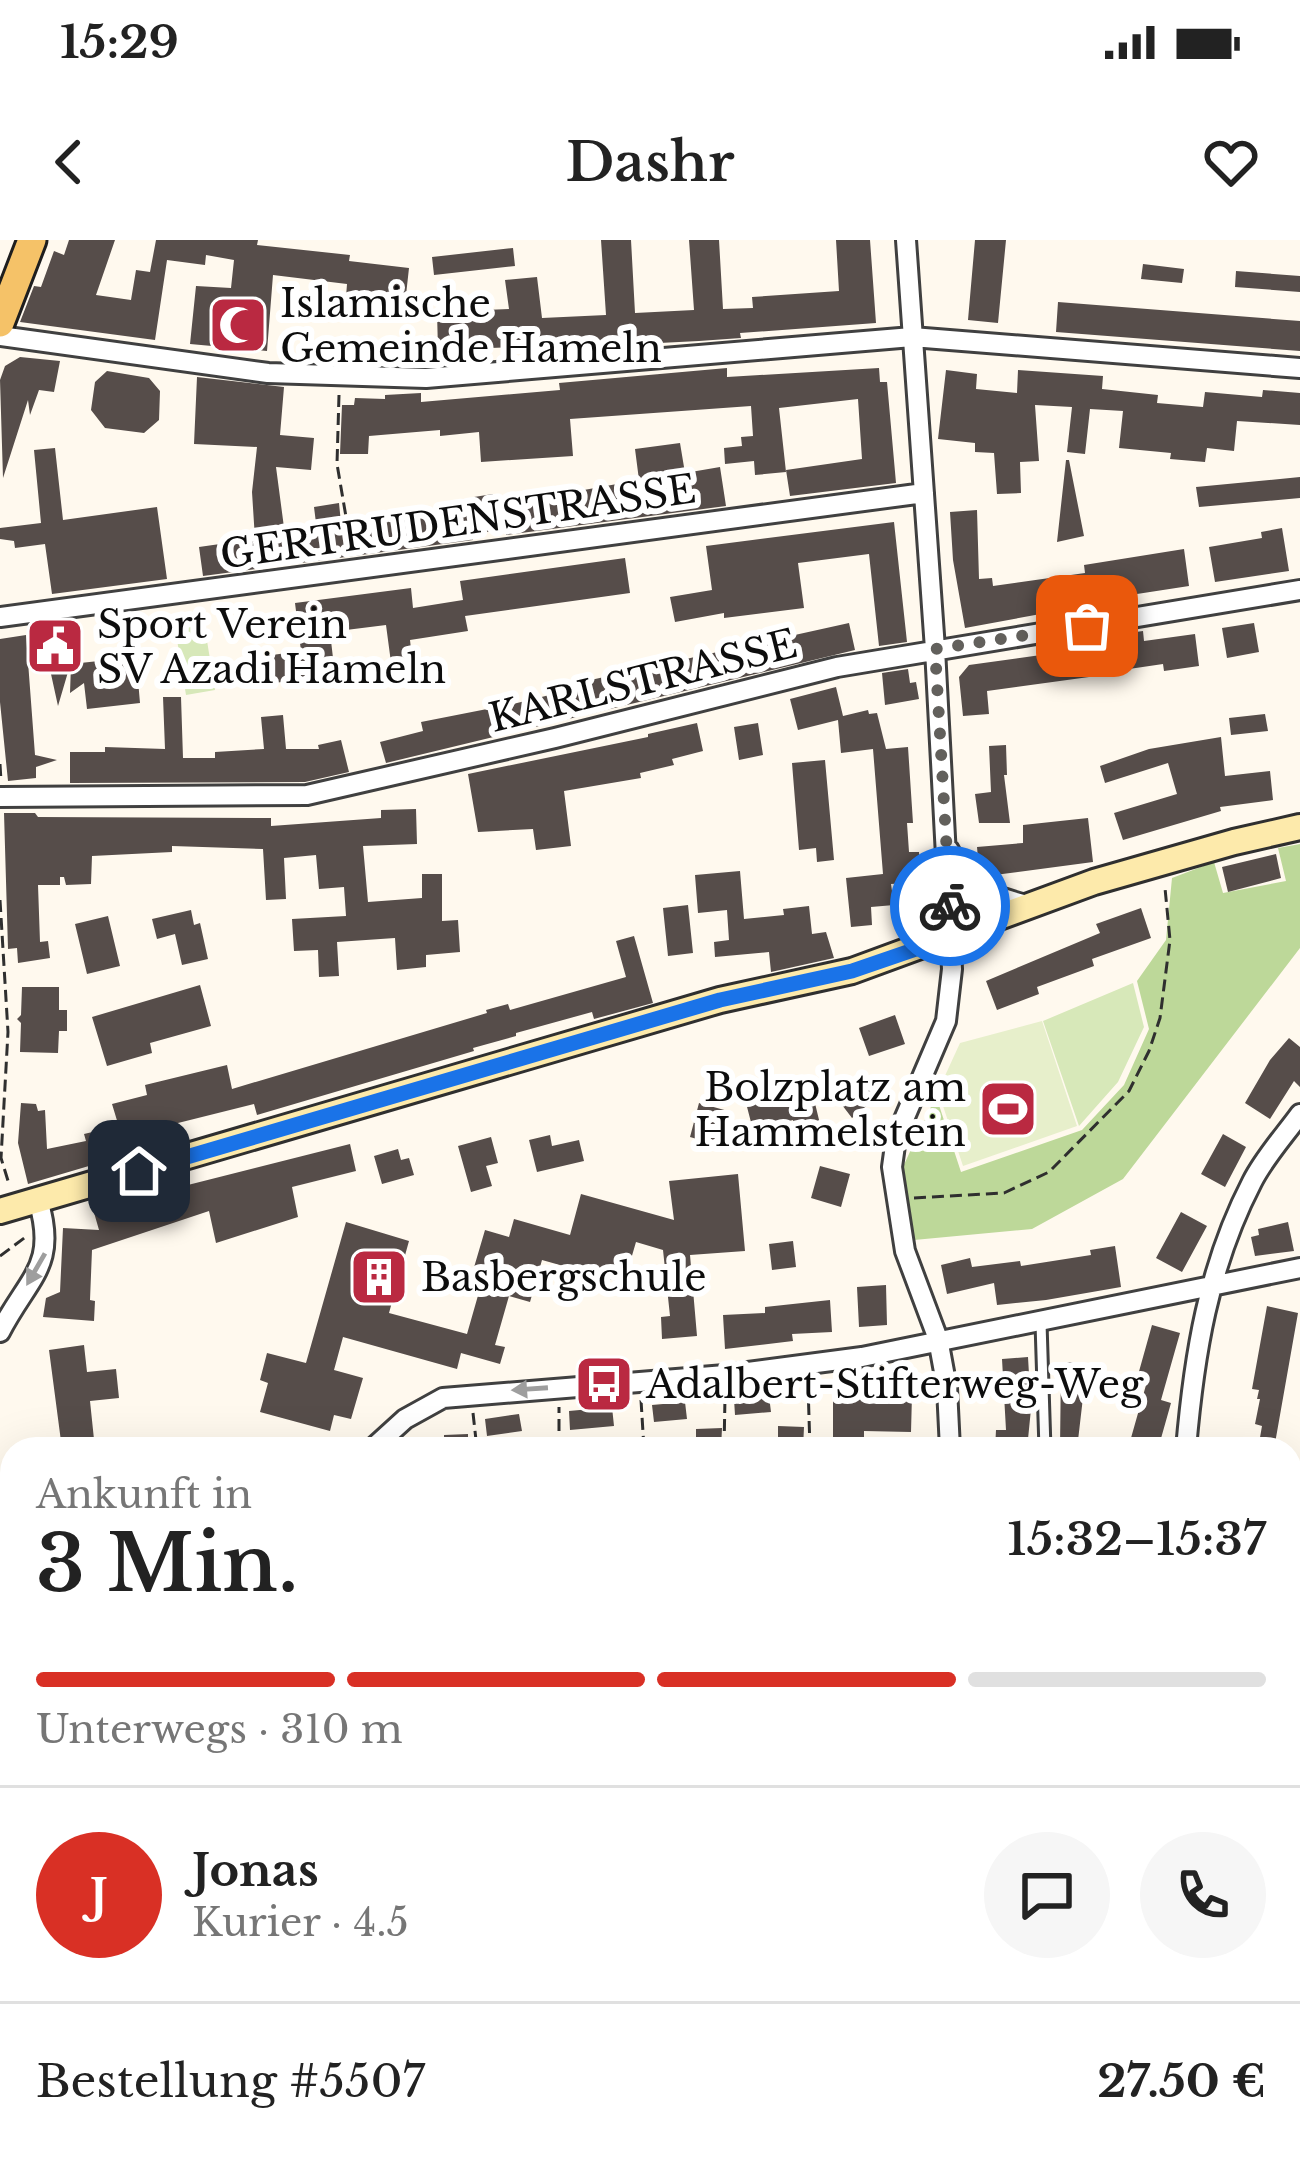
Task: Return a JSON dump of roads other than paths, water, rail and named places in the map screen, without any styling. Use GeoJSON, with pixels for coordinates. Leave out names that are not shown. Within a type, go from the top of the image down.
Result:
{"type":"FeatureCollection","features":[{"type":"Feature","properties":{"kind":"main road"},"geometry":{"type":"LineString","coordinates":[[0,323],[32,240]]}},
{"type":"Feature","properties":{"kind":"main road"},"geometry":{"type":"LineString","coordinates":[[18,1206],[720,1000],[852,971],[1027,905],[1162,862],[1300,827]]}},
{"type":"Feature","properties":{"kind":"street"},"geometry":{"type":"LineString","coordinates":[[906,240],[951,937],[946,1021],[896,1138],[892,1167],[905,1251],[938,1340],[949,1437]]}},
{"type":"Feature","properties":{"kind":"street"},"geometry":{"type":"LineString","coordinates":[[0,336],[268,373],[426,378],[912,337],[1300,368]]}},
{"type":"Feature","properties":{"kind":"street","name":"GERTRUDENSTRASSE"},"geometry":{"type":"LineString","coordinates":[[0,616],[924,493]]}},
{"type":"Feature","properties":{"kind":"street","name":"KARLSTRASSE"},"geometry":{"type":"LineString","coordinates":[[0,797],[308,795],[555,739],[837,667],[1300,590]]}},
{"type":"Feature","properties":{"kind":"street"},"geometry":{"type":"LineString","coordinates":[[945,840],[957,867],[974,886],[1027,905]]}},
{"type":"Feature","properties":{"kind":"street"},"geometry":{"type":"LineString","coordinates":[[1187,1437],[1194,1361],[1209,1288],[1253,1180],[1300,1114]]}},
{"type":"Feature","properties":{"kind":"street"},"geometry":{"type":"LineString","coordinates":[[0,1332],[45,1256],[46,1224],[18,1206]]}},
{"type":"Feature","properties":{"kind":"street"},"geometry":{"type":"LineString","coordinates":[[385,1437],[405,1419],[443,1398],[806,1365],[1300,1268]]}},
{"type":"Feature","properties":{"kind":"lane"},"geometry":{"type":"LineString","coordinates":[[1040,1321],[1046,1371],[1045,1437]]}},
{"type":"Feature","properties":{"kind":"place","name":"Islamische Gemeinde Hameln"},"geometry":{"type":"Point","coordinates":[238,325]}},
{"type":"Feature","properties":{"kind":"place","name":"Sport Verein SV Azadi Hameln"},"geometry":{"type":"Point","coordinates":[55,646]}},
{"type":"Feature","properties":{"kind":"place","name":"Bolzplatz am Hammelstein"},"geometry":{"type":"Point","coordinates":[1008,1109]}},
{"type":"Feature","properties":{"kind":"place","name":"Basbergschule"},"geometry":{"type":"Point","coordinates":[379,1277]}},
{"type":"Feature","properties":{"kind":"place","name":"Adalbert-Stifterweg-Weg"},"geometry":{"type":"Point","coordinates":[604,1384]}}]}
